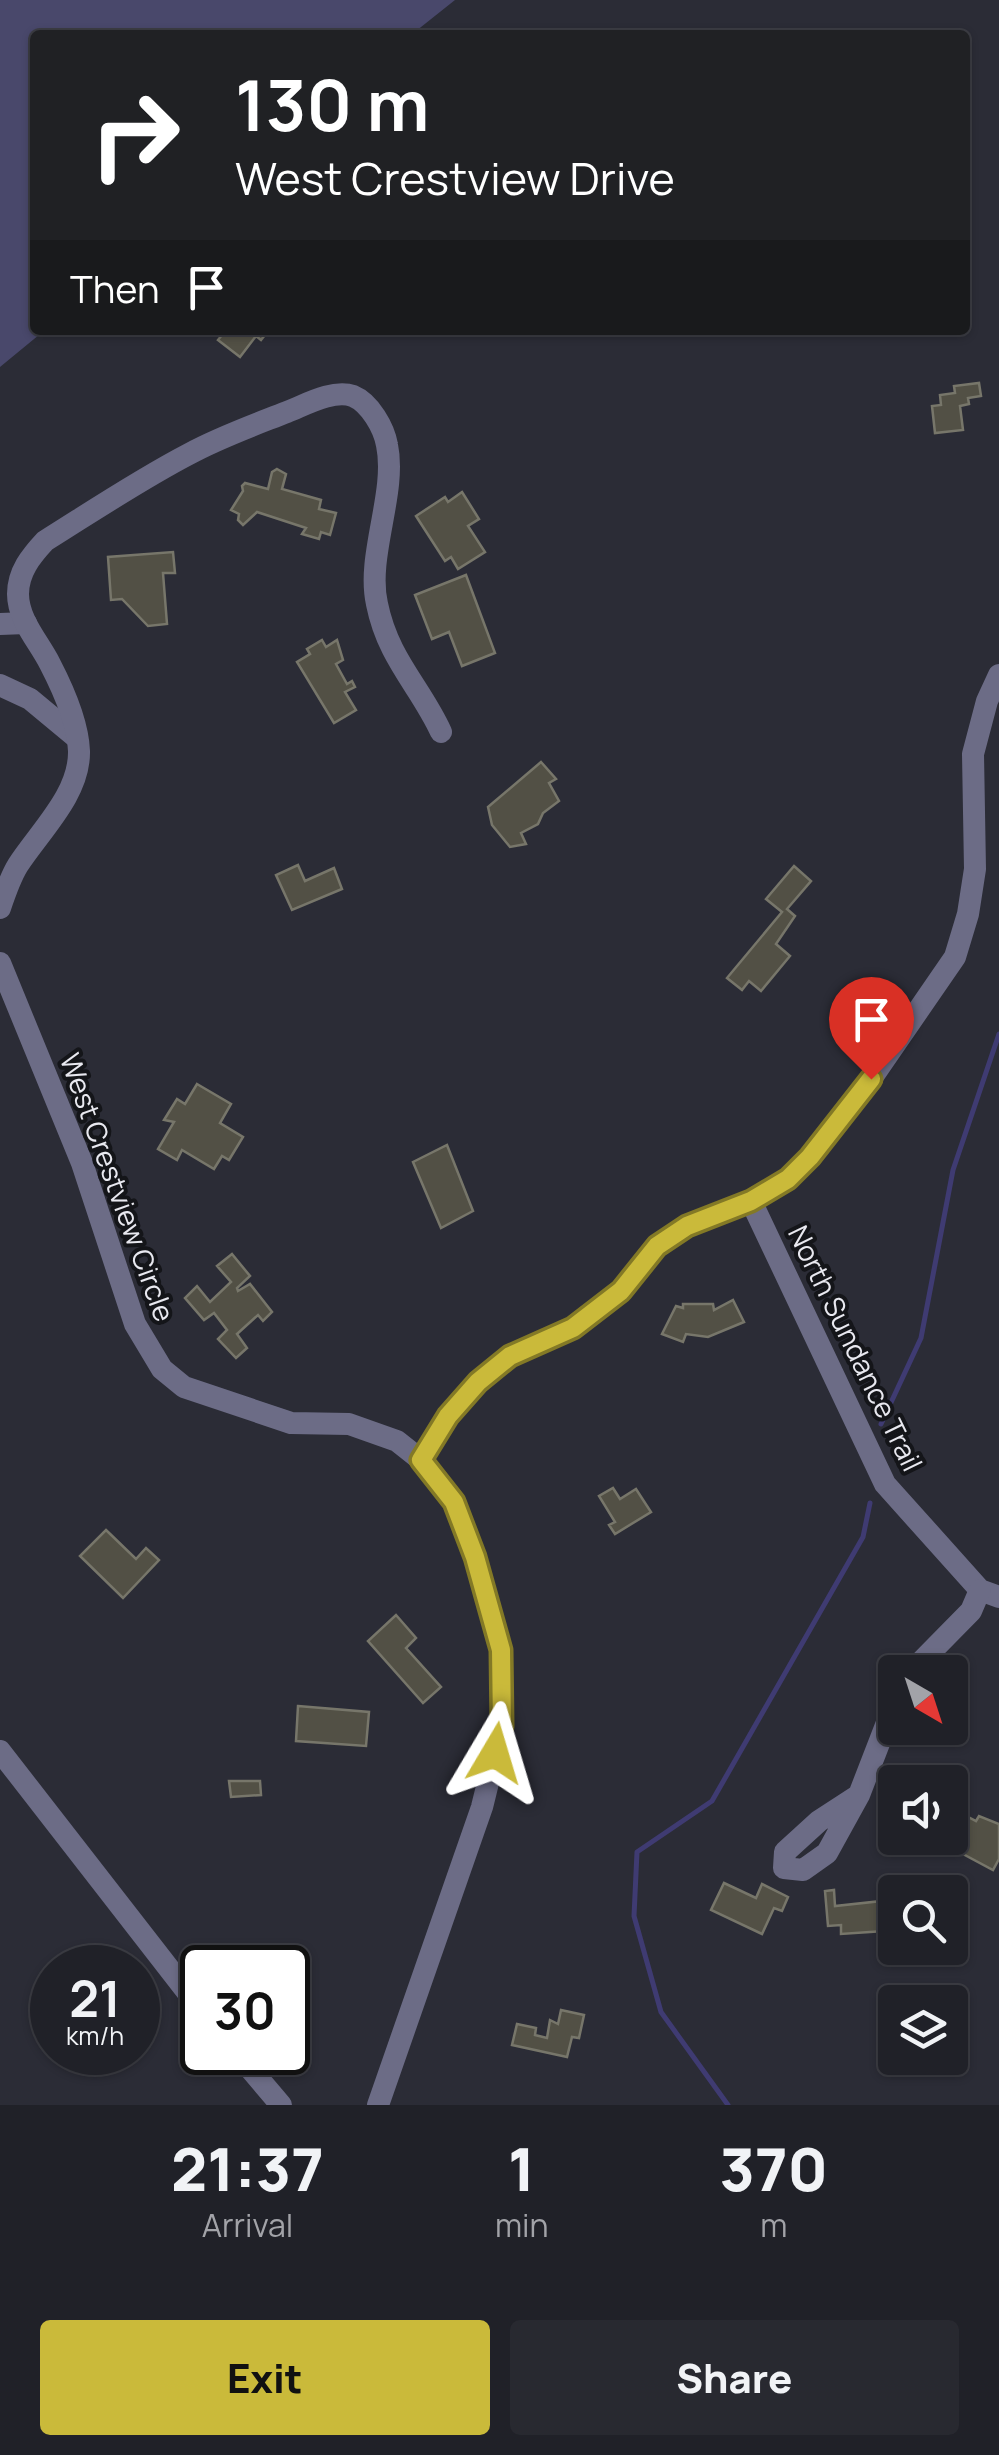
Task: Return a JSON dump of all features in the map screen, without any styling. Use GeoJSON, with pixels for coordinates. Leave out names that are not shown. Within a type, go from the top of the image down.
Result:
{"type":"FeatureCollection","features":[{"type":"Feature","properties":{"kind":"street"},"geometry":{"type":"LineString","coordinates":[[0,908],[16,867],[59,807],[74,777],[79,754],[64,695],[26,623],[18,596],[29,558],[46,541],[190,453],[335,396],[351,395],[365,404],[387,443],[388,475],[369,565],[386,637],[406,678],[441,732]]}},
{"type":"Feature","properties":{"kind":"street"},"geometry":{"type":"LineString","coordinates":[[0,624],[26,623]]}},
{"type":"Feature","properties":{"kind":"street"},"geometry":{"type":"LineString","coordinates":[[421,1460],[448,1416],[478,1382],[510,1356],[573,1328],[621,1291],[657,1246],[687,1226],[751,1201],[788,1179],[871,1079],[955,957],[968,914],[975,869],[973,754],[987,701],[999,675]]}},
{"type":"Feature","properties":{"kind":"street"},"geometry":{"type":"LineString","coordinates":[[0,685],[30,700],[77,738]]}},
{"type":"Feature","properties":{"kind":"street","name":"West Crestview Circle"},"geometry":{"type":"LineString","coordinates":[[0,963],[82,1163],[135,1324],[162,1370],[184,1388],[292,1423],[349,1424],[397,1441],[421,1460],[454,1502],[475,1557],[501,1650],[502,1726],[482,1808],[378,2105]]}},
{"type":"Feature","properties":{"kind":"street","name":"North Sundance Trail"},"geometry":{"type":"LineString","coordinates":[[751,1201],[886,1484],[989,1594]]}},
{"type":"Feature","properties":{"kind":"street"},"geometry":{"type":"LineString","coordinates":[[928,1655],[989,1594]]}},
{"type":"Feature","properties":{"kind":"street"},"geometry":{"type":"LineString","coordinates":[[859,1796],[879,1745]]}},
{"type":"Feature","properties":{"kind":"street"},"geometry":{"type":"LineString","coordinates":[[0,1751],[180,1983]]}},
{"type":"Feature","properties":{"kind":"street"},"geometry":{"type":"LineString","coordinates":[[256,2075],[281,2105]]}},
{"type":"Feature","properties":{"kind":"shaded area"},"geometry":{"type":"Polygon","coordinates":[[[0,0],[455,0],[417,30],[30,30],[30,335],[39,335],[0,367],[0,0]]]}},
{"type":"Feature","properties":{"kind":"building"},"geometry":{"type":"Polygon","coordinates":[[[222,335],[265,335],[261,340],[256,336],[240,357],[218,340],[222,335]]]}},
{"type":"Feature","properties":{"kind":"building"},"geometry":{"type":"Polygon","coordinates":[[[979,383],[981,396],[968,398],[969,404],[960,406],[963,430],[935,433],[932,406],[941,405],[940,395],[955,393],[954,386],[979,383]]]}},
{"type":"Feature","properties":{"kind":"building"},"geometry":{"type":"Polygon","coordinates":[[[277,469],[286,474],[282,489],[321,500],[319,509],[336,513],[330,535],[321,532],[319,539],[302,534],[306,528],[257,512],[243,525],[238,520],[239,514],[231,510],[242,486],[245,483],[268,489],[272,472],[277,469]]]}},
{"type":"Feature","properties":{"kind":"building"},"geometry":{"type":"Polygon","coordinates":[[[462,492],[479,519],[468,526],[485,552],[458,569],[451,557],[445,561],[416,516],[445,497],[448,502],[462,492]]]}},
{"type":"Feature","properties":{"kind":"building"},"geometry":{"type":"Polygon","coordinates":[[[173,552],[175,573],[163,573],[167,624],[148,626],[122,599],[111,600],[108,557],[173,552]]]}},
{"type":"Feature","properties":{"kind":"building"},"geometry":{"type":"Polygon","coordinates":[[[466,575],[495,653],[462,666],[449,632],[432,639],[415,595],[466,575]]]}},
{"type":"Feature","properties":{"kind":"building"},"geometry":{"type":"Polygon","coordinates":[[[322,640],[326,647],[337,640],[343,660],[336,664],[347,684],[352,681],[355,687],[345,692],[356,710],[334,723],[297,662],[310,654],[307,649],[322,640]]]}},
{"type":"Feature","properties":{"kind":"building"},"geometry":{"type":"Polygon","coordinates":[[[541,762],[556,779],[549,783],[559,801],[543,813],[538,824],[521,833],[526,844],[510,847],[492,825],[488,807],[541,762]]]}},
{"type":"Feature","properties":{"kind":"building"},"geometry":{"type":"Polygon","coordinates":[[[298,865],[305,881],[334,868],[342,889],[292,910],[276,875],[298,865]]]}},
{"type":"Feature","properties":{"kind":"building"},"geometry":{"type":"Polygon","coordinates":[[[794,866],[811,881],[787,909],[795,916],[776,944],[790,956],[761,991],[749,981],[742,990],[727,978],[782,912],[766,899],[794,866]]]}},
{"type":"Feature","properties":{"kind":"building"},"geometry":{"type":"Polygon","coordinates":[[[197,1084],[231,1104],[220,1123],[243,1137],[229,1160],[222,1156],[214,1169],[182,1150],[177,1160],[158,1149],[174,1122],[164,1120],[177,1099],[185,1104],[197,1084]]]}},
{"type":"Feature","properties":{"kind":"building"},"geometry":{"type":"Polygon","coordinates":[[[447,1145],[473,1211],[441,1228],[413,1162],[447,1145]]]}},
{"type":"Feature","properties":{"kind":"building"},"geometry":{"type":"Polygon","coordinates":[[[232,1254],[250,1276],[238,1291],[250,1284],[272,1312],[263,1321],[258,1315],[237,1334],[247,1348],[236,1358],[218,1339],[227,1330],[214,1313],[204,1320],[185,1298],[197,1286],[210,1302],[231,1282],[217,1266],[232,1254]]]}},
{"type":"Feature","properties":{"kind":"building"},"geometry":{"type":"Polygon","coordinates":[[[733,1300],[744,1322],[708,1337],[686,1334],[683,1342],[662,1334],[676,1306],[713,1304],[714,1310],[733,1300]]]}},
{"type":"Feature","properties":{"kind":"building"},"geometry":{"type":"Polygon","coordinates":[[[613,1488],[620,1499],[636,1489],[651,1512],[615,1534],[609,1525],[615,1522],[599,1496],[613,1488]]]}},
{"type":"Feature","properties":{"kind":"building"},"geometry":{"type":"Polygon","coordinates":[[[106,1530],[136,1559],[146,1548],[159,1560],[123,1598],[80,1556],[106,1530]]]}},
{"type":"Feature","properties":{"kind":"building"},"geometry":{"type":"Polygon","coordinates":[[[396,1615],[416,1638],[406,1648],[441,1687],[423,1703],[368,1641],[396,1615]]]}},
{"type":"Feature","properties":{"kind":"building"},"geometry":{"type":"Polygon","coordinates":[[[298,1706],[369,1712],[366,1746],[296,1741],[298,1706]]]}},
{"type":"Feature","properties":{"kind":"building"},"geometry":{"type":"Polygon","coordinates":[[[229,1781],[260,1781],[261,1795],[231,1797],[229,1781]]]}},
{"type":"Feature","properties":{"kind":"building"},"geometry":{"type":"Polygon","coordinates":[[[979,1816],[999,1824],[999,1859],[993,1870],[965,1855],[968,1855],[968,1817],[976,1821],[979,1816]]]}},
{"type":"Feature","properties":{"kind":"building"},"geometry":{"type":"Polygon","coordinates":[[[724,1883],[756,1898],[762,1884],[788,1897],[782,1911],[774,1908],[762,1934],[711,1910],[724,1883]]]}},
{"type":"Feature","properties":{"kind":"building"},"geometry":{"type":"Polygon","coordinates":[[[834,1890],[835,1906],[878,1901],[878,1931],[841,1934],[841,1925],[828,1926],[825,1891],[834,1890]]]}},
{"type":"Feature","properties":{"kind":"building"},"geometry":{"type":"Polygon","coordinates":[[[561,2010],[584,2015],[579,2038],[572,2037],[567,2057],[512,2045],[517,2024],[536,2028],[535,2035],[547,2038],[550,2020],[558,2024],[561,2010]]]}},
{"type":"Feature","properties":{"kind":"waterway"},"geometry":{"type":"LineString","coordinates":[[881,1424],[921,1338],[953,1170],[999,1034]]}},
{"type":"Feature","properties":{"kind":"waterway"},"geometry":{"type":"LineString","coordinates":[[728,2105],[661,2012],[634,1916],[637,1852],[712,1801],[863,1537],[870,1503]]}},
{"type":"Feature","properties":{"kind":"route"},"geometry":{"type":"LineString","coordinates":[[495,1753],[502,1726],[501,1650],[475,1557],[454,1502],[421,1460],[448,1416],[478,1382],[510,1356],[573,1328],[621,1291],[657,1246],[687,1226],[751,1201],[788,1179],[871,1079]]}}]}
